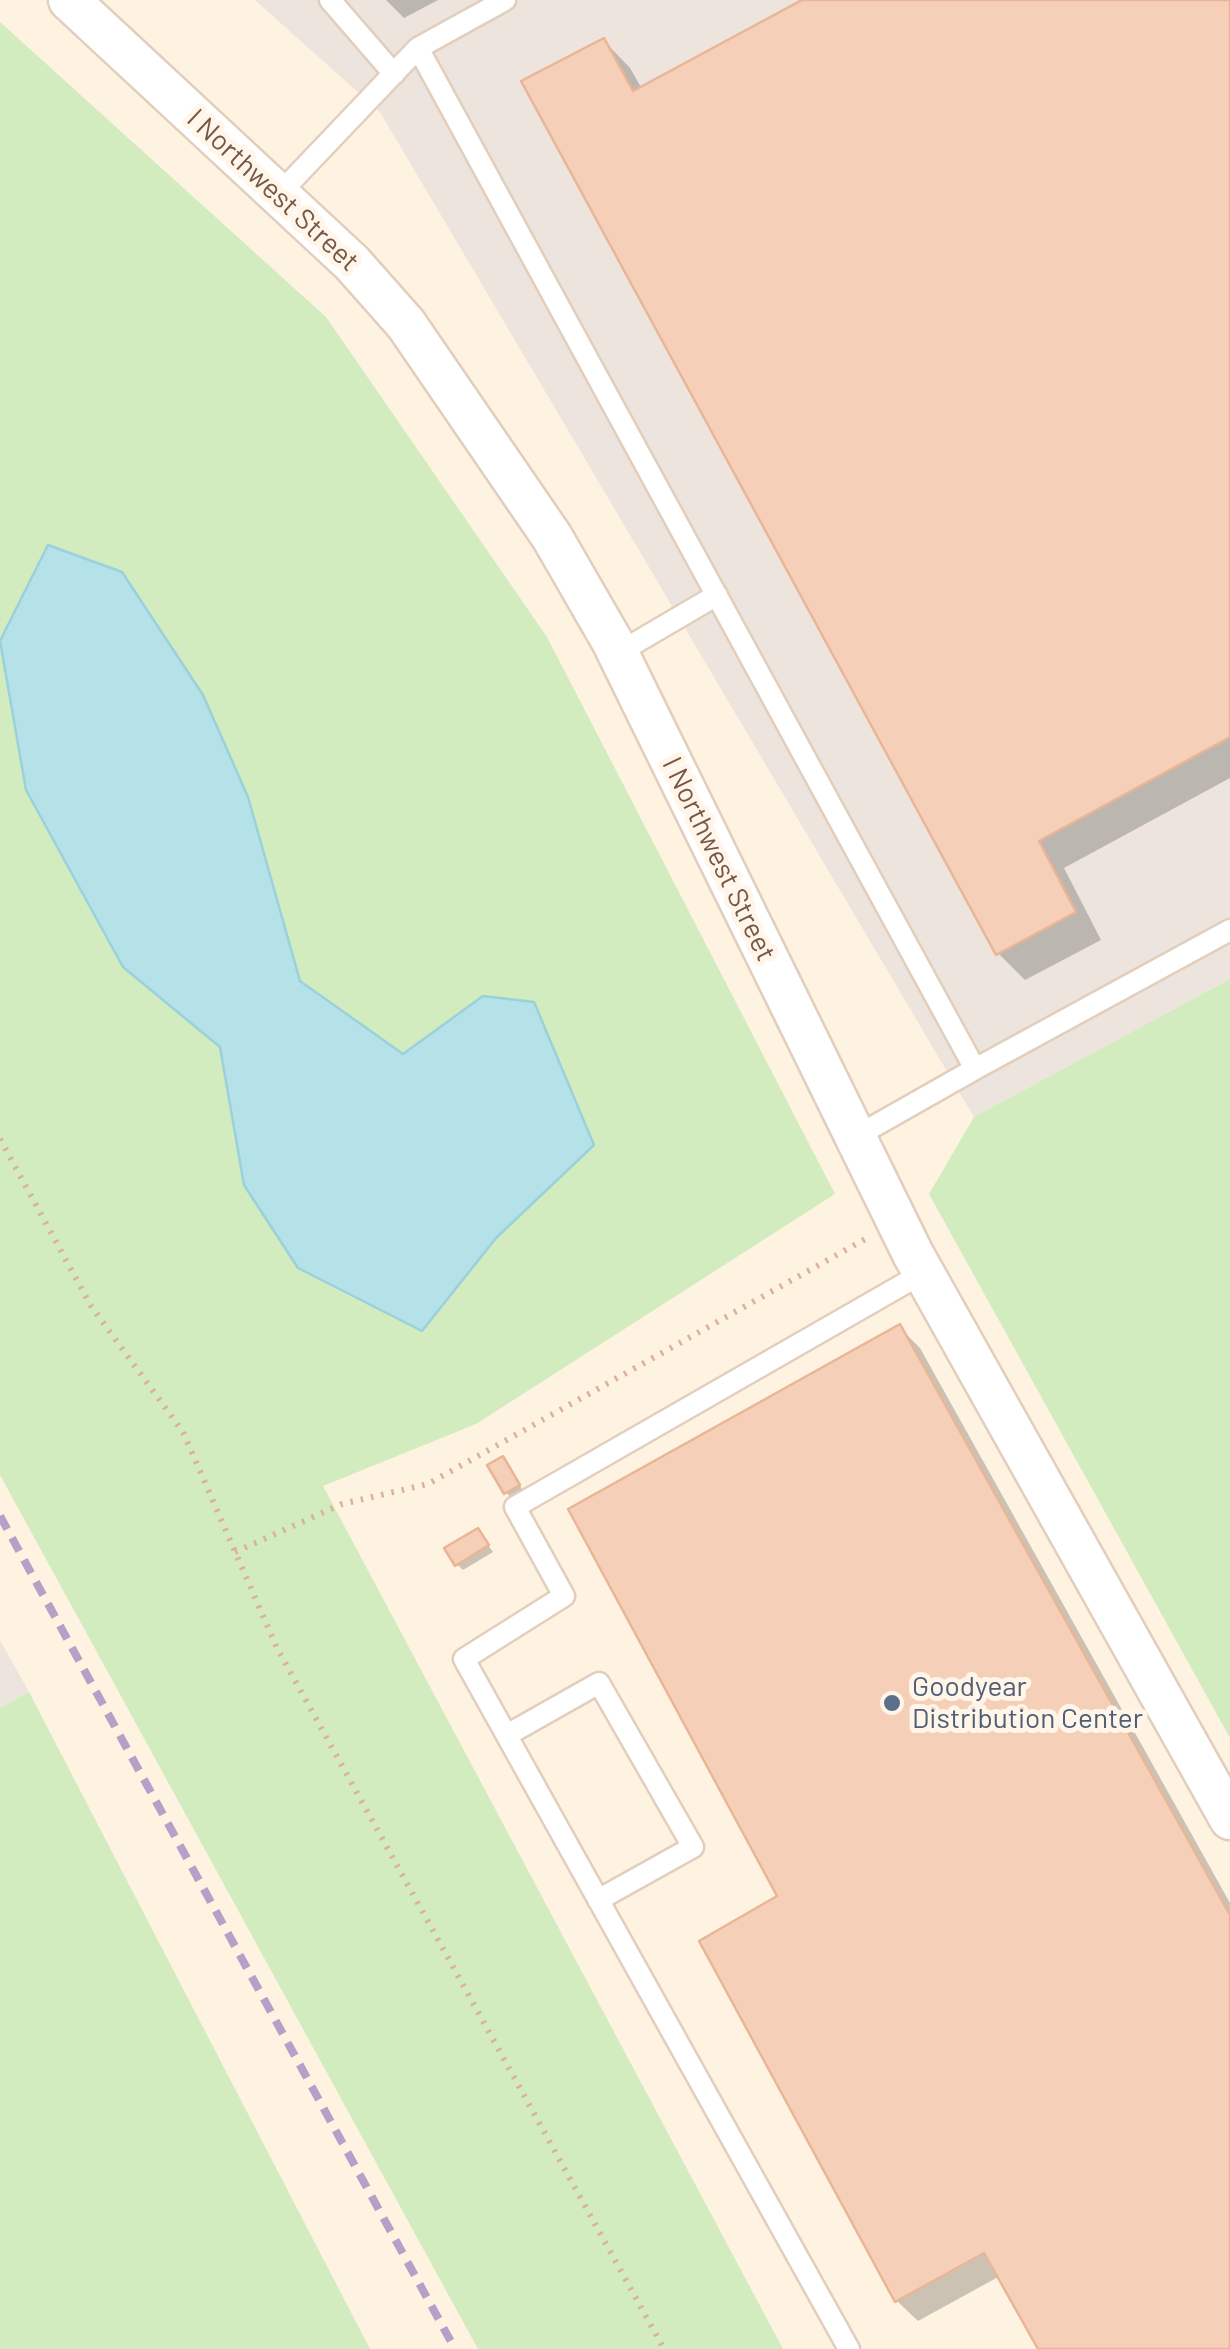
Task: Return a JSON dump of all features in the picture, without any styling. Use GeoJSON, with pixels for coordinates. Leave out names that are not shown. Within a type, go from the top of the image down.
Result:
{"type":"FeatureCollection","features":[{"type":"Feature","properties":{"kind":"street","name":"I Northwest Street"},"geometry":{"type":"LineString","coordinates":[[69,0],[352,263],[406,324],[552,538],[618,652],[923,1274],[1230,1819]]}},
{"type":"Feature","properties":{"kind":"lane"},"geometry":{"type":"LineString","coordinates":[[330,0],[394,74]]}},
{"type":"Feature","properties":{"kind":"lane"},"geometry":{"type":"LineString","coordinates":[[279,194],[418,48],[505,0]]}},
{"type":"Feature","properties":{"kind":"lane"},"geometry":{"type":"LineString","coordinates":[[418,48],[975,1069]]}},
{"type":"Feature","properties":{"kind":"lane"},"geometry":{"type":"LineString","coordinates":[[618,652],[716,595]]}},
{"type":"Feature","properties":{"kind":"lane"},"geometry":{"type":"LineString","coordinates":[[855,1136],[1230,930]]}},
{"type":"Feature","properties":{"kind":"lane"},"geometry":{"type":"LineString","coordinates":[[849,2349],[464,1659],[564,1596],[515,1507],[923,1274]]}},
{"type":"Feature","properties":{"kind":"lane"},"geometry":{"type":"LineString","coordinates":[[507,1736],[599,1683],[693,1848],[598,1900]]}},
{"type":"Feature","properties":{"kind":"path"},"geometry":{"type":"LineString","coordinates":[[0,1139],[91,1306],[183,1432],[286,1664],[664,2349]]}},
{"type":"Feature","properties":{"kind":"path"},"geometry":{"type":"LineString","coordinates":[[236,1552],[342,1504],[428,1484],[896,1222]]}},
{"type":"Feature","properties":{"kind":"shaded area"},"geometry":{"type":"Polygon","coordinates":[[[255,0],[1230,0],[1230,979],[974,1117],[380,112],[255,0]]]}},
{"type":"Feature","properties":{"kind":"shaded area"},"geometry":{"type":"Polygon","coordinates":[[[0,1640],[29,1692],[0,1708],[0,1640]]]}},
{"type":"Feature","properties":{"kind":"green space"},"geometry":{"type":"Polygon","coordinates":[[[0,22],[326,317],[547,637],[835,1194],[476,1424],[323,1486],[783,2349],[478,2349],[0,1475],[0,22]]]}},
{"type":"Feature","properties":{"kind":"green space"},"geometry":{"type":"Polygon","coordinates":[[[1230,979],[1230,1738],[929,1194],[974,1117],[1230,979]]]}},
{"type":"Feature","properties":{"kind":"green space"},"geometry":{"type":"Polygon","coordinates":[[[29,1692],[370,2349],[0,2349],[0,1708],[29,1692]]]}},
{"type":"Feature","properties":{"kind":"water"},"geometry":{"type":"Polygon","coordinates":[[[48,545],[122,572],[203,695],[248,797],[300,981],[403,1054],[483,996],[534,1002],[594,1145],[496,1238],[422,1331],[298,1268],[244,1185],[220,1047],[123,967],[26,790],[0,641],[48,545]]]}},
{"type":"Feature","properties":{"kind":"building"},"geometry":{"type":"Polygon","coordinates":[[[802,0],[1230,0],[1230,737],[1039,841],[1076,912],[996,955],[521,81],[604,38],[633,91],[802,0]]]}},
{"type":"Feature","properties":{"kind":"building","name":"Goodyear Distribution Center"},"geometry":{"type":"Polygon","coordinates":[[[900,1324],[1230,1915],[1230,2349],[1038,2349],[984,2253],[895,2302],[699,1941],[777,1896],[568,1509],[900,1324]]]}},
{"type":"Feature","properties":{"kind":"building"},"geometry":{"type":"Polygon","coordinates":[[[503,1456],[520,1485],[504,1494],[487,1465],[503,1456]]]}},
{"type":"Feature","properties":{"kind":"building"},"geometry":{"type":"Polygon","coordinates":[[[478,1528],[489,1545],[455,1566],[444,1548],[478,1528]]]}},
{"type":"Feature","properties":{"kind":"railway"},"geometry":{"type":"LineString","coordinates":[[0,1516],[455,2349]]}},
{"type":"Feature","properties":{"kind":"place","name":"Goodyear Distribution Center"},"geometry":{"type":"Point","coordinates":[892,1703]}}]}
